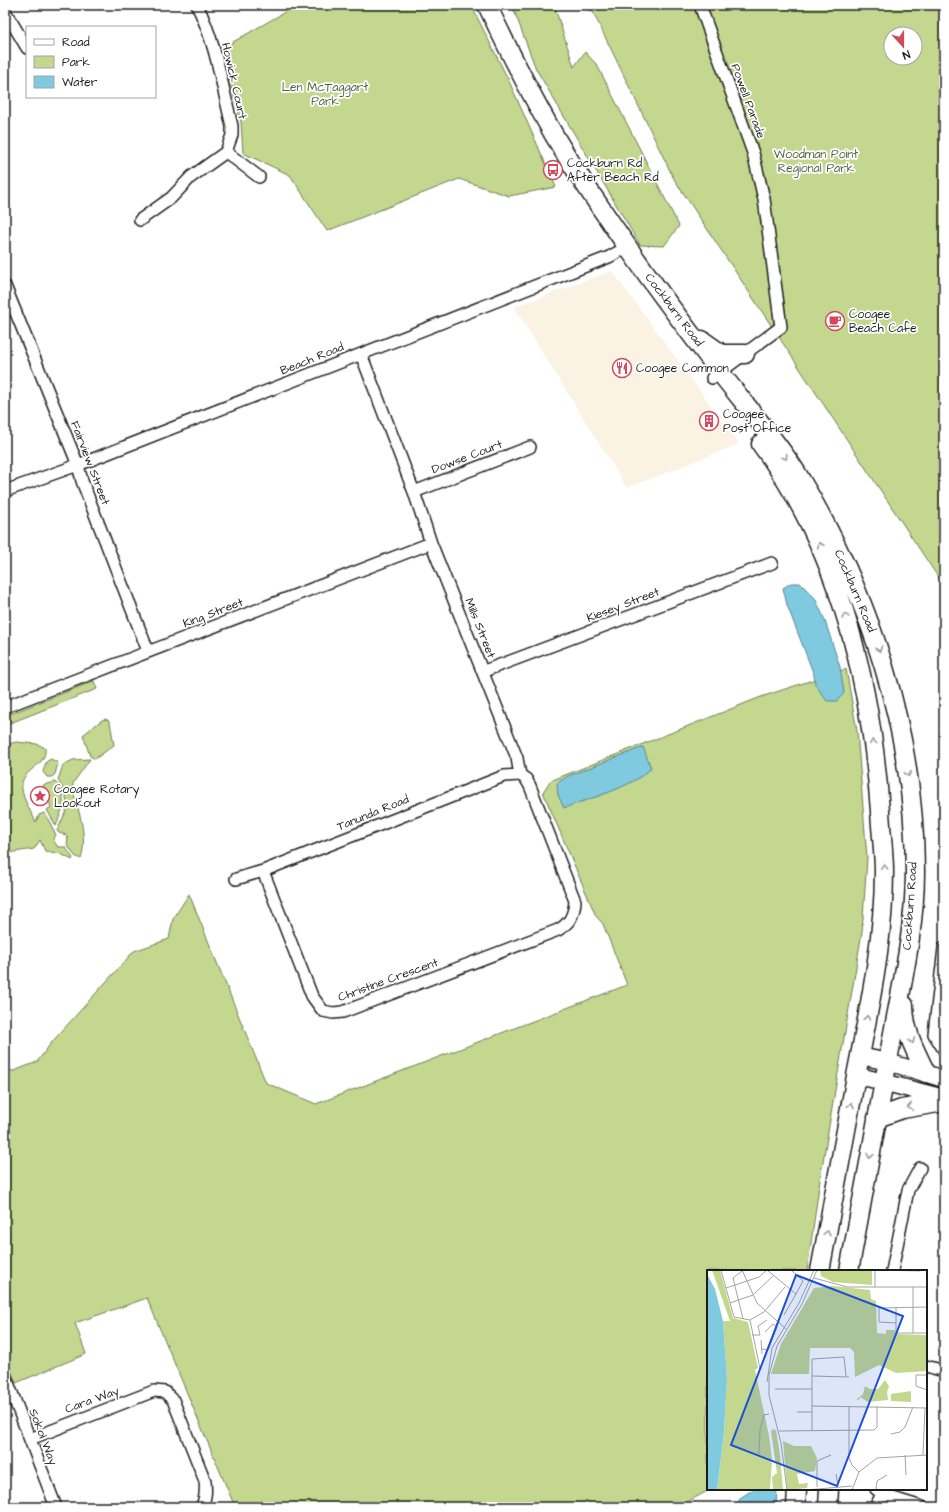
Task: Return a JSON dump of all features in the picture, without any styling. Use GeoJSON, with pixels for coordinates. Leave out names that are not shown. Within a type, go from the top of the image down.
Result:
{"type":"FeatureCollection","features":[{"type":"Feature","properties":{"kind":"main road","name":"Cockburn Road"},"geometry":{"type":"LineString","coordinates":[[479,5],[541,127],[623,249],[716,375],[798,502],[824,552],[843,606],[857,656],[870,713],[878,781],[884,872],[876,966],[820,1270]]}},
{"type":"Feature","properties":{"kind":"main road","name":"Cockburn Road"},"geometry":{"type":"LineString","coordinates":[[487,5],[555,137],[623,249],[690,331],[716,375],[766,431],[797,474],[837,546],[855,584],[884,666],[897,710],[911,794],[915,873],[911,920],[904,976],[849,1270]]}},
{"type":"Feature","properties":{"kind":"main road"},"geometry":{"type":"LineString","coordinates":[[690,331],[722,354],[745,354]]}},
{"type":"Feature","properties":{"kind":"main road"},"geometry":{"type":"LineString","coordinates":[[904,976],[904,1021],[912,1044],[926,1073]]}},
{"type":"Feature","properties":{"kind":"main road"},"geometry":{"type":"LineString","coordinates":[[860,1056],[888,1062],[944,1079]]}},
{"type":"Feature","properties":{"kind":"main road"},"geometry":{"type":"LineString","coordinates":[[856,1075],[884,1081],[944,1098]]}},
{"type":"Feature","properties":{"kind":"main road"},"geometry":{"type":"LineString","coordinates":[[877,1118],[902,1109],[944,1102]]}},
{"type":"Feature","properties":{"kind":"main road"},"geometry":{"type":"LineString","coordinates":[[796,1507],[797,1490]]}},
{"type":"Feature","properties":{"kind":"main road"},"geometry":{"type":"LineString","coordinates":[[828,1507],[829,1490]]}},
{"type":"Feature","properties":{"kind":"street","name":"Howick Court"},"geometry":{"type":"LineString","coordinates":[[197,5],[208,30],[232,126],[232,135],[226,152]]}},
{"type":"Feature","properties":{"kind":"street","name":"Powell Parade"},"geometry":{"type":"LineString","coordinates":[[701,8],[753,153],[764,199],[781,327],[745,354]]}},
{"type":"Feature","properties":{"kind":"street"},"geometry":{"type":"LineString","coordinates":[[5,11],[26,46]]}},
{"type":"Feature","properties":{"kind":"street"},"geometry":{"type":"LineString","coordinates":[[140,220],[171,198],[192,177],[226,152],[259,177]]}},
{"type":"Feature","properties":{"kind":"street","name":"Beach Road"},"geometry":{"type":"LineString","coordinates":[[5,491],[78,465],[609,257],[623,249]]}},
{"type":"Feature","properties":{"kind":"street","name":"Fairview Street"},"geometry":{"type":"LineString","coordinates":[[5,286],[78,465],[82,481],[148,651]]}},
{"type":"Feature","properties":{"kind":"street","name":"Mills Street"},"geometry":{"type":"LineString","coordinates":[[361,354],[414,492],[431,543],[484,671],[517,758],[520,775],[526,779],[530,786],[575,901],[574,910]]}},
{"type":"Feature","properties":{"kind":"street"},"geometry":{"type":"LineString","coordinates":[[716,375],[745,354]]}},
{"type":"Feature","properties":{"kind":"street","name":"Dowse Court"},"geometry":{"type":"LineString","coordinates":[[414,492],[530,447]]}},
{"type":"Feature","properties":{"kind":"street","name":"King Street"},"geometry":{"type":"LineString","coordinates":[[5,707],[431,543]]}},
{"type":"Feature","properties":{"kind":"street","name":"Kiesey Street"},"geometry":{"type":"LineString","coordinates":[[484,671],[772,563]]}},
{"type":"Feature","properties":{"kind":"street","name":"Tanunda Road"},"geometry":{"type":"LineString","coordinates":[[236,879],[263,871],[504,776],[520,775]]}},
{"type":"Feature","properties":{"kind":"street","name":"Christine Crescent"},"geometry":{"type":"LineString","coordinates":[[263,871],[316,1005],[323,1011],[333,1013],[343,1012],[558,930],[567,925],[574,910]]}},
{"type":"Feature","properties":{"kind":"street"},"geometry":{"type":"LineString","coordinates":[[944,948],[934,1034],[944,1050]]}},
{"type":"Feature","properties":{"kind":"street"},"geometry":{"type":"LineString","coordinates":[[892,1270],[908,1190],[920,1168]]}},
{"type":"Feature","properties":{"kind":"street"},"geometry":{"type":"LineString","coordinates":[[927,1366],[944,1371]]}},
{"type":"Feature","properties":{"kind":"street","name":"Sokol Way"},"geometry":{"type":"LineString","coordinates":[[5,1375],[56,1507]]}},
{"type":"Feature","properties":{"kind":"street","name":"Cara Way"},"geometry":{"type":"LineString","coordinates":[[30,1439],[154,1391],[165,1392],[173,1400],[205,1481],[206,1492],[202,1505]]}},
{"type":"Feature","properties":{"kind":"street"},"geometry":{"type":"LineString","coordinates":[[875,1507],[879,1492],[922,1507]]}},
{"type":"Feature","properties":{"kind":"shaded area","name":"Coogee Common"},"geometry":{"type":"Polygon","coordinates":[[[612,271],[739,444],[627,488],[514,307],[612,271]]]}},
{"type":"Feature","properties":{"kind":"green space","name":"Len McTaggart Park"},"geometry":{"type":"Polygon","coordinates":[[[297,5],[471,5],[508,79],[556,187],[509,196],[459,179],[327,231],[290,175],[243,153],[241,122],[221,49],[297,5]]]}},
{"type":"Feature","properties":{"kind":"green space"},"geometry":{"type":"Polygon","coordinates":[[[512,5],[554,5],[574,67],[585,52],[597,65],[679,226],[664,246],[640,245],[536,69],[512,5]]]}},
{"type":"Feature","properties":{"kind":"green space","name":"Woodman Point Regional Park"},"geometry":{"type":"Polygon","coordinates":[[[581,5],[944,5],[944,586],[674,179],[593,12],[582,7],[581,5]]]}},
{"type":"Feature","properties":{"kind":"green space"},"geometry":{"type":"Polygon","coordinates":[[[846,669],[857,731],[867,858],[862,932],[820,1179],[807,1270],[707,1270],[707,1490],[709,1490],[678,1507],[235,1507],[147,1298],[75,1323],[86,1354],[16,1383],[5,1355],[5,1070],[14,1071],[37,1062],[52,1042],[134,951],[169,939],[173,919],[189,894],[266,1083],[316,1104],[627,985],[603,924],[596,916],[543,792],[550,781],[761,697],[846,669]]]}},
{"type":"Feature","properties":{"kind":"green space"},"geometry":{"type":"Polygon","coordinates":[[[94,681],[97,689],[5,725],[5,716],[94,681]]]}},
{"type":"Feature","properties":{"kind":"green space"},"geometry":{"type":"Polygon","coordinates":[[[106,719],[110,722],[114,745],[95,759],[90,756],[83,735],[102,720],[106,719]]]}},
{"type":"Feature","properties":{"kind":"green space"},"geometry":{"type":"Polygon","coordinates":[[[16,742],[37,744],[45,748],[43,759],[24,778],[22,783],[23,793],[26,803],[36,822],[39,815],[44,813],[46,815],[56,835],[53,840],[58,847],[65,847],[73,858],[72,860],[61,854],[45,851],[40,840],[34,849],[14,852],[5,856],[5,745],[16,742]]]}},
{"type":"Feature","properties":{"kind":"green space"},"geometry":{"type":"Polygon","coordinates":[[[51,759],[58,763],[55,774],[52,777],[47,777],[43,772],[46,762],[51,759]]]}},
{"type":"Feature","properties":{"kind":"green space"},"geometry":{"type":"Polygon","coordinates":[[[90,759],[73,783],[73,790],[80,816],[84,841],[81,859],[75,856],[67,845],[68,839],[66,835],[57,831],[67,809],[66,795],[58,780],[63,765],[73,760],[90,759]]]}},
{"type":"Feature","properties":{"kind":"green space"},"geometry":{"type":"Polygon","coordinates":[[[55,782],[62,792],[63,798],[62,809],[56,826],[47,810],[51,807],[43,785],[55,782]]]}},
{"type":"Feature","properties":{"kind":"water"},"geometry":{"type":"Polygon","coordinates":[[[791,583],[800,583],[815,598],[824,618],[840,667],[844,693],[837,701],[827,701],[815,684],[814,675],[787,605],[783,588],[791,583]]]}},
{"type":"Feature","properties":{"kind":"water"},"geometry":{"type":"Polygon","coordinates":[[[643,747],[651,768],[643,775],[622,787],[564,808],[558,795],[557,783],[568,776],[643,747]]]}},
{"type":"Feature","properties":{"kind":"water"},"geometry":{"type":"Polygon","coordinates":[[[752,1490],[777,1490],[776,1507],[737,1507],[740,1498],[752,1490]]]}},
{"type":"Feature","properties":{"kind":"place","name":"Cockburn Rd After Beach Rd"},"geometry":{"type":"Point","coordinates":[553,170]}},
{"type":"Feature","properties":{"kind":"place","name":"Coogee Beach Cafe"},"geometry":{"type":"Point","coordinates":[835,321]}},
{"type":"Feature","properties":{"kind":"place","name":"Coogee Common"},"geometry":{"type":"Point","coordinates":[622,368]}},
{"type":"Feature","properties":{"kind":"place","name":"Coogee Post Office"},"geometry":{"type":"Point","coordinates":[709,421]}},
{"type":"Feature","properties":{"kind":"place","name":"Coogee Rotary Lookout"},"geometry":{"type":"Point","coordinates":[40,796]}}]}
